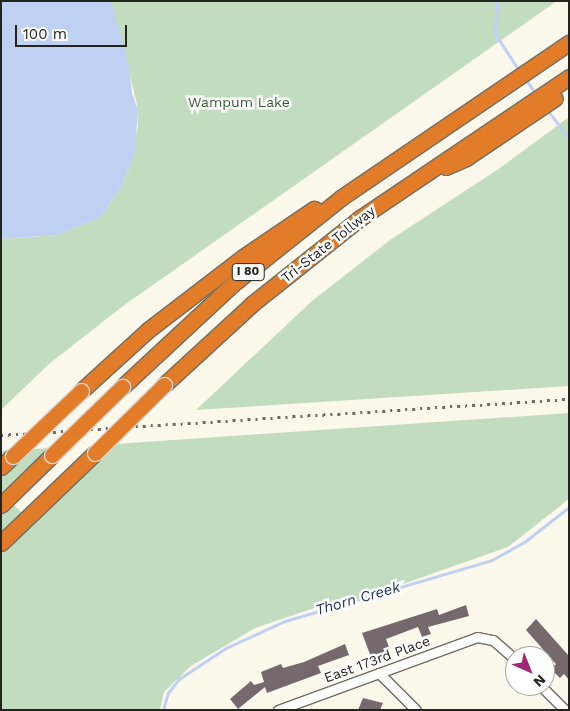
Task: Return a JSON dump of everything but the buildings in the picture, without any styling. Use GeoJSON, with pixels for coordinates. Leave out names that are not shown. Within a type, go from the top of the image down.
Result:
{"type":"FeatureCollection","features":[{"type":"Feature","properties":{"kind":"highway","name":"Tri-State Tollway"},"geometry":{"type":"LineString","coordinates":[[1,505],[122,387],[266,257],[384,167],[564,46]]}},
{"type":"Feature","properties":{"kind":"highway"},"geometry":{"type":"LineString","coordinates":[[509,123],[569,77]]}},
{"type":"Feature","properties":{"kind":"highway"},"geometry":{"type":"LineString","coordinates":[[509,123],[569,89]]}},
{"type":"Feature","properties":{"kind":"highway","name":"Tri-State Tollway"},"geometry":{"type":"LineString","coordinates":[[1,544],[164,385],[273,287],[399,189],[466,158],[509,123]]}},
{"type":"Feature","properties":{"kind":"highway"},"geometry":{"type":"LineString","coordinates":[[1,467],[148,330],[235,263],[291,223],[384,167]]}},
{"type":"Feature","properties":{"kind":"highway"},"geometry":{"type":"LineString","coordinates":[[1,554],[44,502]]}},
{"type":"Feature","properties":{"kind":"street","name":"East 173rd Place"},"geometry":{"type":"LineString","coordinates":[[278,710],[468,640],[486,637],[505,651]]}},
{"type":"Feature","properties":{"kind":"street"},"geometry":{"type":"LineString","coordinates":[[379,673],[416,710]]}},
{"type":"Feature","properties":{"kind":"street"},"geometry":{"type":"LineString","coordinates":[[551,696],[564,710]]}},
{"type":"Feature","properties":{"kind":"green space","name":"Wampum Lake"},"geometry":{"type":"Polygon","coordinates":[[[111,1],[557,1],[123,306],[49,364],[1,410],[1,239],[58,235],[101,217],[121,187],[129,168],[138,126],[137,104],[111,1]]]}},
{"type":"Feature","properties":{"kind":"green space"},"geometry":{"type":"Polygon","coordinates":[[[569,117],[569,386],[196,410],[312,301],[390,240],[500,168],[569,117]]]}},
{"type":"Feature","properties":{"kind":"green space"},"geometry":{"type":"Polygon","coordinates":[[[569,413],[569,499],[508,547],[360,599],[341,599],[255,628],[191,666],[164,692],[160,710],[1,710],[1,451],[51,448],[4,495],[32,523],[115,444],[569,413]]]}},
{"type":"Feature","properties":{"kind":"water"},"geometry":{"type":"Polygon","coordinates":[[[1,1],[111,1],[128,61],[132,93],[138,110],[135,151],[129,168],[121,187],[101,217],[58,235],[1,239],[1,1]]]}},
{"type":"Feature","properties":{"kind":"waterway","name":"Thorn Creek"},"geometry":{"type":"LineString","coordinates":[[498,1],[495,33],[519,70]]}},
{"type":"Feature","properties":{"kind":"waterway","name":"Thorn Creek"},"geometry":{"type":"LineString","coordinates":[[525,78],[536,94]]}},
{"type":"Feature","properties":{"kind":"waterway","name":"Thorn Creek"},"geometry":{"type":"LineString","coordinates":[[547,109],[569,138]]}},
{"type":"Feature","properties":{"kind":"waterway","name":"Thorn Creek"},"geometry":{"type":"LineString","coordinates":[[163,710],[168,693],[179,679],[226,648],[285,621],[492,560],[523,543],[569,507]]}},
{"type":"Feature","properties":{"kind":"railway"},"geometry":{"type":"LineString","coordinates":[[1,435],[569,399]]}}]}
